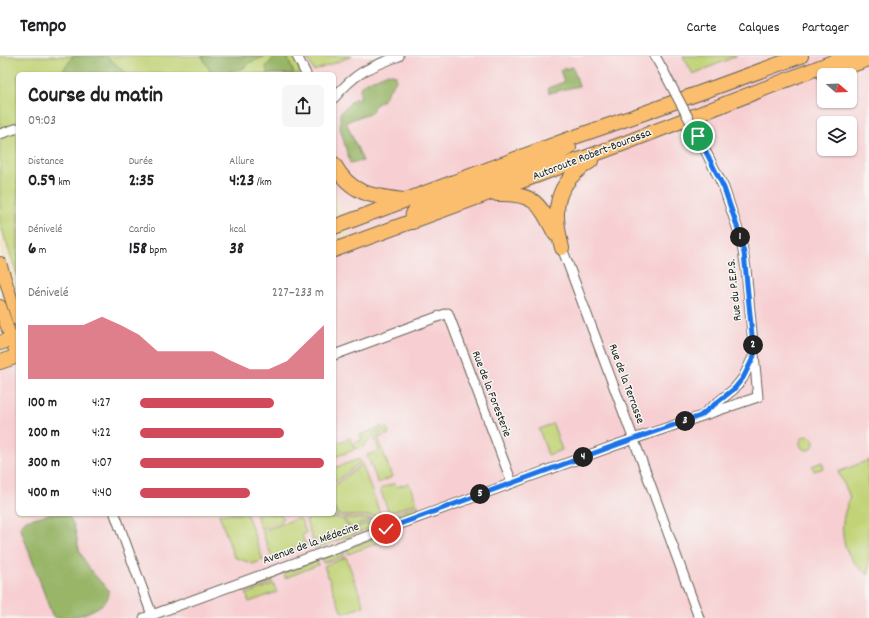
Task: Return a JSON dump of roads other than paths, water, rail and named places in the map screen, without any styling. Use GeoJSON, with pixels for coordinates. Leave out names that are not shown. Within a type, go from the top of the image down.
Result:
{"type":"FeatureCollection","features":[{"type":"Feature","properties":{"kind":"highway"},"geometry":{"type":"LineString","coordinates":[[413,222],[412,216],[417,208],[529,166],[772,56]]}},
{"type":"Feature","properties":{"kind":"highway","name":"Autoroute Robert-Bourassa"},"geometry":{"type":"LineString","coordinates":[[336,226],[569,139],[801,56]]}},
{"type":"Feature","properties":{"kind":"highway","name":"Autoroute Robert-Bourassa"},"geometry":{"type":"LineString","coordinates":[[336,249],[625,143],[848,56]]}},
{"type":"Feature","properties":{"kind":"highway"},"geometry":{"type":"LineString","coordinates":[[713,108],[786,87],[869,59]]}},
{"type":"Feature","properties":{"kind":"highway"},"geometry":{"type":"LineString","coordinates":[[562,248],[557,221],[557,210],[559,196],[565,183],[571,175],[580,168],[600,155],[625,143]]}},
{"type":"Feature","properties":{"kind":"highway"},"geometry":{"type":"LineString","coordinates":[[336,167],[343,178],[359,191],[376,197],[407,200]]}},
{"type":"Feature","properties":{"kind":"highway"},"geometry":{"type":"LineString","coordinates":[[485,195],[517,194],[532,200],[544,213],[562,248]]}},
{"type":"Feature","properties":{"kind":"highway"},"geometry":{"type":"LineString","coordinates":[[0,362],[16,357]]}},
{"type":"Feature","properties":{"kind":"main road"},"geometry":{"type":"LineString","coordinates":[[0,263],[16,314]]}},
{"type":"Feature","properties":{"kind":"main road"},"geometry":{"type":"LineString","coordinates":[[0,306],[10,340],[16,352]]}},
{"type":"Feature","properties":{"kind":"street"},"geometry":{"type":"LineString","coordinates":[[297,56],[305,72]]}},
{"type":"Feature","properties":{"kind":"street"},"geometry":{"type":"LineString","coordinates":[[336,96],[345,85],[363,71],[399,56]]}},
{"type":"Feature","properties":{"kind":"street","name":"Rue du P.E.P.S."},"geometry":{"type":"LineString","coordinates":[[655,56],[724,188],[741,239],[746,269],[758,397]]}},
{"type":"Feature","properties":{"kind":"street"},"geometry":{"type":"LineString","coordinates":[[0,134],[16,129]]}},
{"type":"Feature","properties":{"kind":"street","name":"Rue de la Terrasse"},"geometry":{"type":"LineString","coordinates":[[562,248],[699,618]]}},
{"type":"Feature","properties":{"kind":"street","name":"Rue de la Foresterie"},"geometry":{"type":"LineString","coordinates":[[336,354],[448,313],[512,482]]}},
{"type":"Feature","properties":{"kind":"street"},"geometry":{"type":"LineString","coordinates":[[700,416],[734,389],[743,378],[754,356]]}},
{"type":"Feature","properties":{"kind":"street","name":"Avenue de la Médecine"},"geometry":{"type":"LineString","coordinates":[[148,617],[512,482],[758,397]]}},
{"type":"Feature","properties":{"kind":"street"},"geometry":{"type":"LineString","coordinates":[[116,516],[148,617]]}}]}
